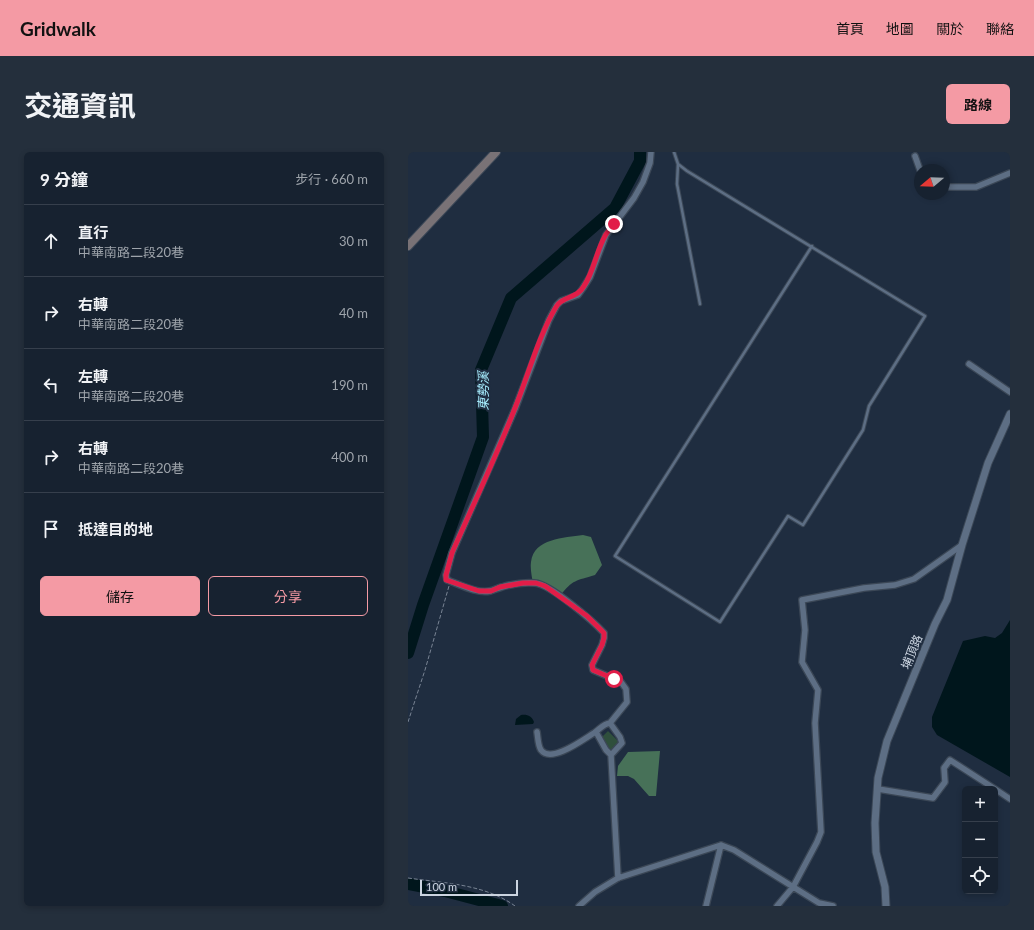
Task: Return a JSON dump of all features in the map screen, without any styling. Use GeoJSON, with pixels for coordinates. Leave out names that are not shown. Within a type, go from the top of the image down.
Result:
{"type":"FeatureCollection","features":[{"type":"Feature","properties":{"kind":"main road"},"geometry":{"type":"LineString","coordinates":[[408,246],[496,152]]}},
{"type":"Feature","properties":{"kind":"street"},"geometry":{"type":"LineString","coordinates":[[537,732],[541,750],[545,754],[559,754],[596,732],[604,724],[610,723],[627,702],[626,689],[620,682],[593,670],[592,668],[604,638],[604,633],[587,616],[545,586],[536,583],[508,585],[483,592],[446,580],[446,575],[452,553],[515,409],[549,320],[557,305],[561,301],[578,294],[590,277],[606,235],[634,198],[642,182],[650,163],[651,152]]}},
{"type":"Feature","properties":{"kind":"street"},"geometry":{"type":"LineString","coordinates":[[915,156],[918,164]]}},
{"type":"Feature","properties":{"kind":"street"},"geometry":{"type":"LineString","coordinates":[[950,188],[976,187],[1010,174]]}},
{"type":"Feature","properties":{"kind":"street"},"geometry":{"type":"LineString","coordinates":[[969,364],[1010,392]]}},
{"type":"Feature","properties":{"kind":"street","name":"埔頂路"},"geometry":{"type":"LineString","coordinates":[[886,906],[885,887],[876,852],[875,823],[878,778],[887,741],[935,624],[947,600],[962,545],[988,463],[1010,414]]}},
{"type":"Feature","properties":{"kind":"street"},"geometry":{"type":"LineString","coordinates":[[777,906],[793,887],[818,842],[821,832],[815,723],[818,690],[802,662],[805,630],[802,600],[864,588],[894,585],[914,579],[962,545]]}},
{"type":"Feature","properties":{"kind":"street"},"geometry":{"type":"LineString","coordinates":[[610,723],[620,737],[622,743],[611,756]]}},
{"type":"Feature","properties":{"kind":"street"},"geometry":{"type":"LineString","coordinates":[[596,732],[611,756],[618,878]]}},
{"type":"Feature","properties":{"kind":"street"},"geometry":{"type":"LineString","coordinates":[[878,789],[933,798],[945,782],[944,768],[950,760],[990,786]]}},
{"type":"Feature","properties":{"kind":"street"},"geometry":{"type":"LineString","coordinates":[[998,791],[1010,799]]}},
{"type":"Feature","properties":{"kind":"street"},"geometry":{"type":"LineString","coordinates":[[706,906],[721,845]]}},
{"type":"Feature","properties":{"kind":"street"},"geometry":{"type":"LineString","coordinates":[[579,906],[595,892],[618,878],[721,845],[734,850],[819,904],[832,906]]}},
{"type":"Feature","properties":{"kind":"lane"},"geometry":{"type":"LineString","coordinates":[[674,152],[678,164],[677,184],[700,304]]}},
{"type":"Feature","properties":{"kind":"lane"},"geometry":{"type":"LineString","coordinates":[[678,164],[687,172],[812,246],[925,316],[869,406],[863,430],[803,525],[788,516],[720,622],[615,556],[812,246]]}},
{"type":"Feature","properties":{"kind":"path"},"geometry":{"type":"LineString","coordinates":[[408,722],[451,581]]}},
{"type":"Feature","properties":{"kind":"path"},"geometry":{"type":"LineString","coordinates":[[408,878],[476,889],[494,895],[515,906]]}},
{"type":"Feature","properties":{"kind":"green space"},"geometry":{"type":"Polygon","coordinates":[[[583,535],[591,537],[602,565],[595,575],[575,581],[568,586],[560,596],[533,584],[531,562],[533,554],[538,548],[551,541],[583,535]]]}},
{"type":"Feature","properties":{"kind":"green space"},"geometry":{"type":"Polygon","coordinates":[[[608,731],[620,743],[612,758],[602,737],[608,731]]]}},
{"type":"Feature","properties":{"kind":"green space"},"geometry":{"type":"Polygon","coordinates":[[[660,751],[656,796],[649,796],[634,779],[628,776],[617,776],[618,766],[628,752],[660,751]]]}},
{"type":"Feature","properties":{"kind":"water"},"geometry":{"type":"Polygon","coordinates":[[[1010,620],[1010,777],[937,735],[932,727],[932,717],[963,641],[985,636],[995,638],[1002,633],[1010,620]]]}},
{"type":"Feature","properties":{"kind":"water"},"geometry":{"type":"Polygon","coordinates":[[[521,715],[531,717],[534,722],[533,724],[515,725],[516,719],[521,715]]]}},
{"type":"Feature","properties":{"kind":"waterway","name":"東勢溪"},"geometry":{"type":"LineString","coordinates":[[408,653],[423,605],[483,437],[481,370],[511,298],[615,208],[640,161],[640,152]]}},
{"type":"Feature","properties":{"kind":"waterway","name":"東勢溪"},"geometry":{"type":"LineString","coordinates":[[408,884],[445,891],[502,906]]}},
{"type":"Feature","properties":{"kind":"route"},"geometry":{"type":"LineString","coordinates":[[614,224],[601,243],[590,277],[583,288],[578,294],[561,301],[557,305],[549,320],[515,409],[452,553],[446,580],[479,591],[491,591],[508,585],[523,583],[536,583],[545,586],[587,616],[604,633],[602,645],[592,668],[593,670],[614,679]]}}]}
